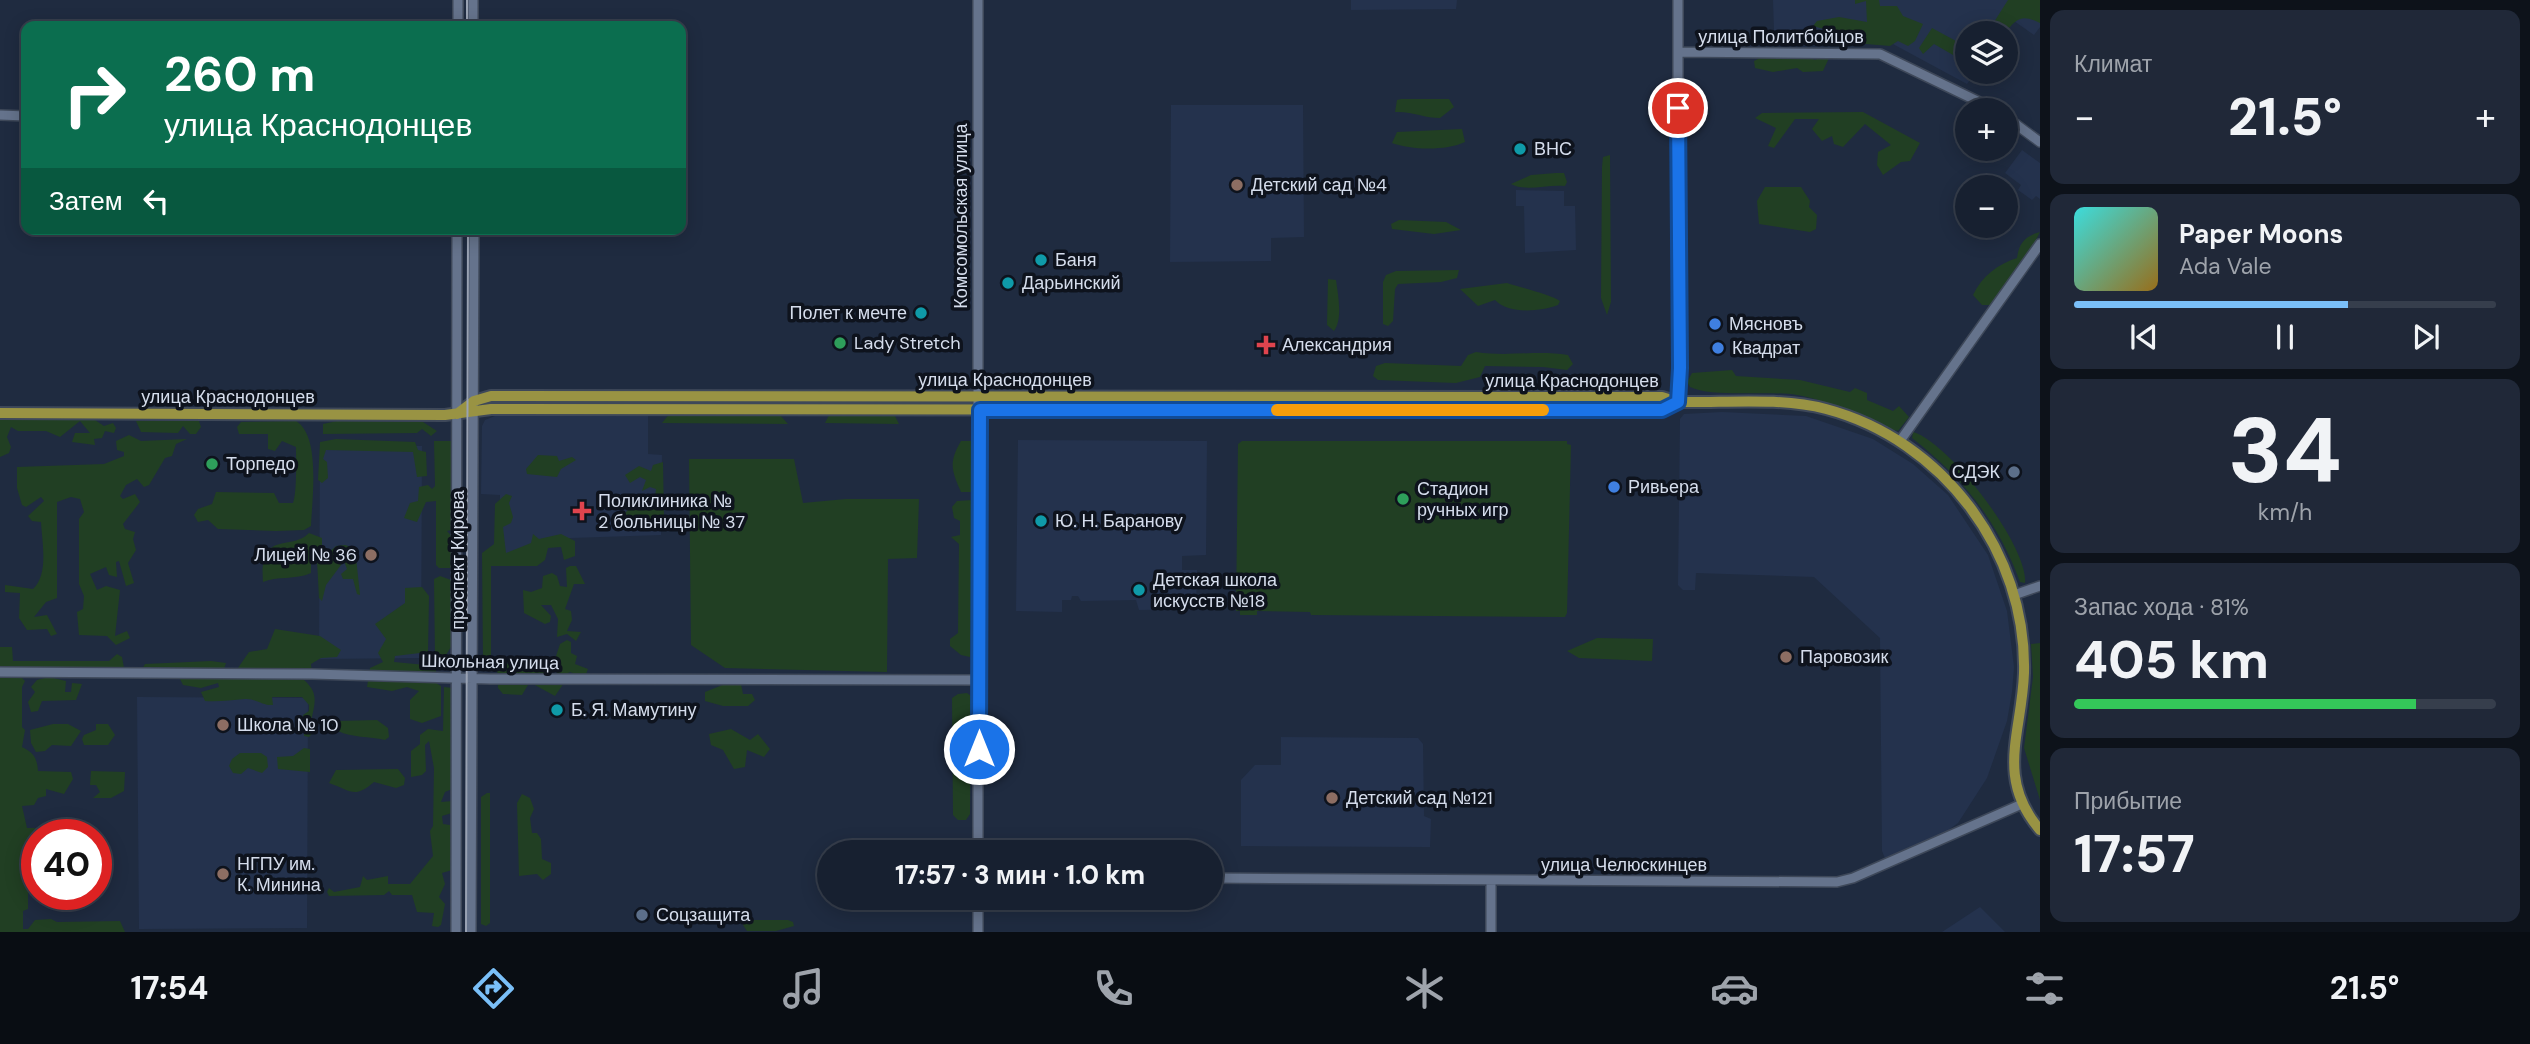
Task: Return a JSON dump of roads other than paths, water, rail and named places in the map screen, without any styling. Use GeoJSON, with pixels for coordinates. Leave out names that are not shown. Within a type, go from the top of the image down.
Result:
{"type":"FeatureCollection","features":[{"type":"Feature","properties":{"kind":"main road","name":"улица Краснодонцев"},"geometry":{"type":"LineString","coordinates":[[0,413],[457,414],[491,396],[1662,397],[1678,402]]}},
{"type":"Feature","properties":{"kind":"main road","name":"улица Краснодонцев"},"geometry":{"type":"LineString","coordinates":[[474,407],[1662,410],[1678,402]]}},
{"type":"Feature","properties":{"kind":"main road"},"geometry":{"type":"LineString","coordinates":[[1678,402],[1795,404],[1825,409],[1857,420],[1900,441],[1959,492],[1981,521],[2001,559],[2014,595],[2024,660],[2013,755],[2022,804],[2040,830]]}},
{"type":"Feature","properties":{"kind":"street"},"geometry":{"type":"LineString","coordinates":[[458,0],[458,21]]}},
{"type":"Feature","properties":{"kind":"street"},"geometry":{"type":"LineString","coordinates":[[473,0],[473,21]]}},
{"type":"Feature","properties":{"kind":"street","name":"Комсомольская улица"},"geometry":{"type":"LineString","coordinates":[[978,0],[978,840]]}},
{"type":"Feature","properties":{"kind":"street"},"geometry":{"type":"LineString","coordinates":[[1678,0],[1678,402]]}},
{"type":"Feature","properties":{"kind":"street","name":"улица Политбойцов"},"geometry":{"type":"LineString","coordinates":[[1678,52],[1880,54],[1971,98]]}},
{"type":"Feature","properties":{"kind":"street"},"geometry":{"type":"LineString","coordinates":[[0,115],[21,116]]}},
{"type":"Feature","properties":{"kind":"street"},"geometry":{"type":"LineString","coordinates":[[2018,126],[2040,142]]}},
{"type":"Feature","properties":{"kind":"street","name":"проспект Кирова"},"geometry":{"type":"LineString","coordinates":[[456,932],[457,235]]}},
{"type":"Feature","properties":{"kind":"street","name":"проспект Кирова"},"geometry":{"type":"LineString","coordinates":[[471,932],[474,235]]}},
{"type":"Feature","properties":{"kind":"street"},"geometry":{"type":"LineString","coordinates":[[1900,441],[2040,244]]}},
{"type":"Feature","properties":{"kind":"street"},"geometry":{"type":"LineString","coordinates":[[2014,595],[2040,586]]}},
{"type":"Feature","properties":{"kind":"street","name":"Школьная улица"},"geometry":{"type":"LineString","coordinates":[[0,672],[979,680]]}},
{"type":"Feature","properties":{"kind":"street","name":"улица Челюскинцев"},"geometry":{"type":"LineString","coordinates":[[1223,878],[1837,881],[1853,878],[2022,804]]}},
{"type":"Feature","properties":{"kind":"street"},"geometry":{"type":"LineString","coordinates":[[1491,880],[1491,932]]}},
{"type":"Feature","properties":{"kind":"street"},"geometry":{"type":"LineString","coordinates":[[978,910],[978,932]]}},
{"type":"Feature","properties":{"kind":"tram line"},"geometry":{"type":"LineString","coordinates":[[467,0],[467,21]]}},
{"type":"Feature","properties":{"kind":"tram line"},"geometry":{"type":"LineString","coordinates":[[466,932],[468,235]]}},
{"type":"Feature","properties":{"kind":"place","name":"ВНС"},"geometry":{"type":"Point","coordinates":[1520,149]}},
{"type":"Feature","properties":{"kind":"place","name":"Детский сад №4"},"geometry":{"type":"Point","coordinates":[1237,185]}},
{"type":"Feature","properties":{"kind":"place","name":"Баня"},"geometry":{"type":"Point","coordinates":[1041,260]}},
{"type":"Feature","properties":{"kind":"place","name":"Дарьинский"},"geometry":{"type":"Point","coordinates":[1008,283]}},
{"type":"Feature","properties":{"kind":"place","name":"Полет к мечте"},"geometry":{"type":"Point","coordinates":[921,313]}},
{"type":"Feature","properties":{"kind":"place","name":"Мясновъ"},"geometry":{"type":"Point","coordinates":[1715,324]}},
{"type":"Feature","properties":{"kind":"place","name":"Lady Stretch"},"geometry":{"type":"Point","coordinates":[840,343]}},
{"type":"Feature","properties":{"kind":"place","name":"Александрия"},"geometry":{"type":"Point","coordinates":[1266,345]}},
{"type":"Feature","properties":{"kind":"place","name":"Квадрат"},"geometry":{"type":"Point","coordinates":[1718,348]}},
{"type":"Feature","properties":{"kind":"place","name":"Торпедо"},"geometry":{"type":"Point","coordinates":[212,464]}},
{"type":"Feature","properties":{"kind":"place","name":"СДЭК"},"geometry":{"type":"Point","coordinates":[2014,472]}},
{"type":"Feature","properties":{"kind":"place","name":"Ривьера"},"geometry":{"type":"Point","coordinates":[1614,487]}},
{"type":"Feature","properties":{"kind":"place","name":"Стадион ручных игр"},"geometry":{"type":"Point","coordinates":[1403,499]}},
{"type":"Feature","properties":{"kind":"place","name":"Поликлиника № 2 больницы № 37"},"geometry":{"type":"Point","coordinates":[582,511]}},
{"type":"Feature","properties":{"kind":"place","name":"Ю. Н. Баранову"},"geometry":{"type":"Point","coordinates":[1041,521]}},
{"type":"Feature","properties":{"kind":"place","name":"Лицей № 36"},"geometry":{"type":"Point","coordinates":[371,555]}},
{"type":"Feature","properties":{"kind":"place","name":"Детская школа искусств №18"},"geometry":{"type":"Point","coordinates":[1139,590]}},
{"type":"Feature","properties":{"kind":"place","name":"Паровозик"},"geometry":{"type":"Point","coordinates":[1786,657]}},
{"type":"Feature","properties":{"kind":"place","name":"Б. Я. Мамутину"},"geometry":{"type":"Point","coordinates":[557,710]}},
{"type":"Feature","properties":{"kind":"place","name":"Школа № 10"},"geometry":{"type":"Point","coordinates":[223,725]}},
{"type":"Feature","properties":{"kind":"place","name":"Детский сад №121"},"geometry":{"type":"Point","coordinates":[1332,798]}},
{"type":"Feature","properties":{"kind":"place","name":"НГПУ им. К. Минина"},"geometry":{"type":"Point","coordinates":[223,874]}},
{"type":"Feature","properties":{"kind":"place","name":"Соцзащита"},"geometry":{"type":"Point","coordinates":[642,915]}}]}
